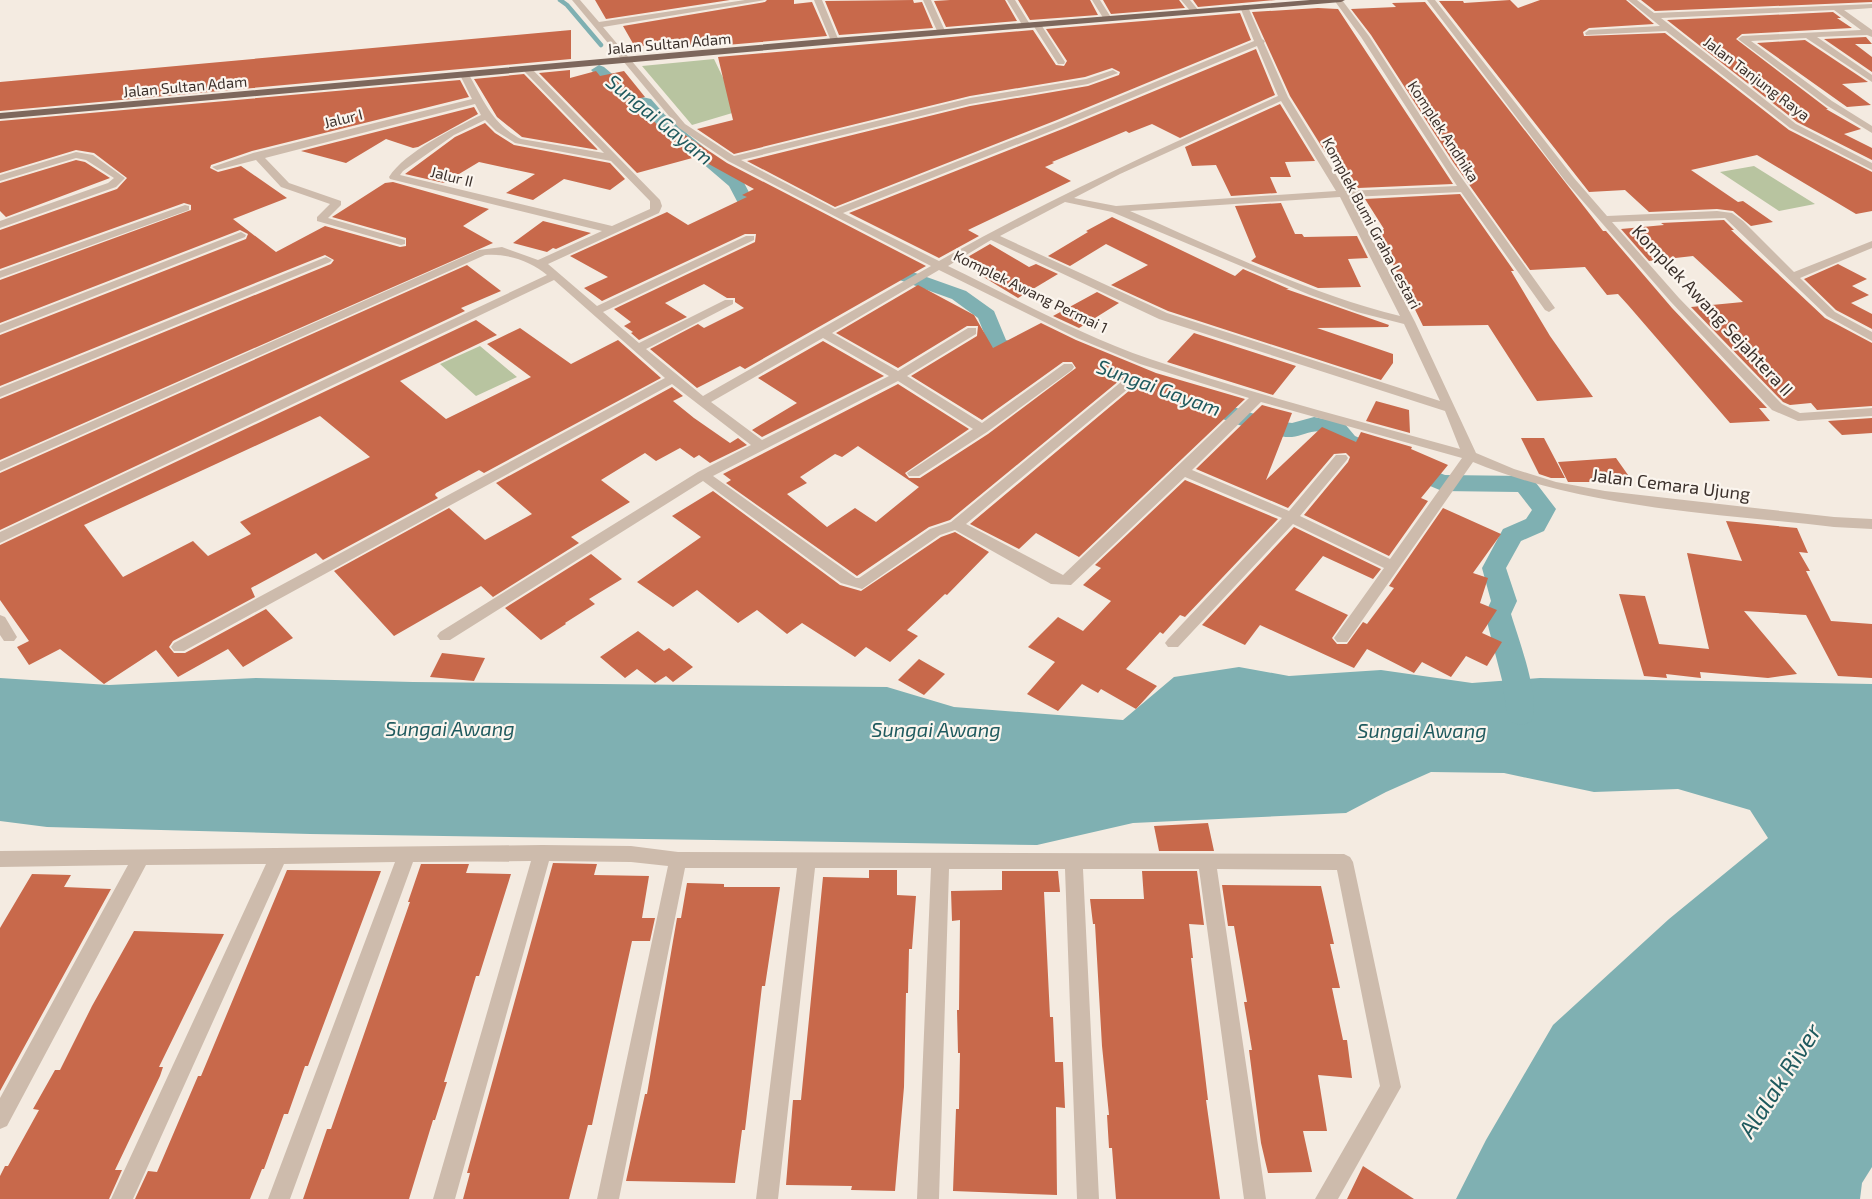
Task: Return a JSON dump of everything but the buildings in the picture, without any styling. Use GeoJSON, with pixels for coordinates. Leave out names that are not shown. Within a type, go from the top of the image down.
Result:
{"type":"FeatureCollection","features":[{"type":"Feature","properties":{"kind":"main road","name":"Jalan Sultan Adam"},"geometry":{"type":"LineString","coordinates":[[0,116],[1282,2],[1339,0]]}},
{"type":"Feature","properties":{"kind":"street","name":"Komplek Awang Permai 1"},"geometry":{"type":"LineString","coordinates":[[576,0],[682,126],[732,159],[835,213],[1081,335],[1144,361],[1258,397],[1470,456]]}},
{"type":"Feature","properties":{"kind":"street"},"geometry":{"type":"LineString","coordinates":[[599,25],[761,0]]}},
{"type":"Feature","properties":{"kind":"street"},"geometry":{"type":"LineString","coordinates":[[818,0],[835,41]]}},
{"type":"Feature","properties":{"kind":"street"},"geometry":{"type":"LineString","coordinates":[[927,0],[942,33]]}},
{"type":"Feature","properties":{"kind":"street"},"geometry":{"type":"LineString","coordinates":[[1011,0],[1061,62]]}},
{"type":"Feature","properties":{"kind":"street"},"geometry":{"type":"LineString","coordinates":[[1096,0],[1108,19]]}},
{"type":"Feature","properties":{"kind":"street"},"geometry":{"type":"LineString","coordinates":[[1185,0],[1195,11]]}},
{"type":"Feature","properties":{"kind":"street","name":"Komplek Andhika"},"geometry":{"type":"LineString","coordinates":[[1339,0],[1365,36],[1464,189],[1549,308]]}},
{"type":"Feature","properties":{"kind":"street","name":"Komplek Awang Sejahtera II"},"geometry":{"type":"LineString","coordinates":[[1431,0],[1570,180],[1675,300],[1777,407],[1798,417],[1872,412]]}},
{"type":"Feature","properties":{"kind":"street","name":"Jalan Tanjung Raya"},"geometry":{"type":"LineString","coordinates":[[1632,0],[1792,126],[1872,167]]}},
{"type":"Feature","properties":{"kind":"street"},"geometry":{"type":"LineString","coordinates":[[1653,16],[1872,6]]}},
{"type":"Feature","properties":{"kind":"street","name":"Komplek Bumi Graha Lestari"},"geometry":{"type":"LineString","coordinates":[[1244,7],[1261,41],[1283,97],[1343,194],[1409,322],[1470,456]]}},
{"type":"Feature","properties":{"kind":"street"},"geometry":{"type":"LineString","coordinates":[[1835,8],[1870,33]]}},
{"type":"Feature","properties":{"kind":"street"},"geometry":{"type":"LineString","coordinates":[[1589,33],[1668,28]]}},
{"type":"Feature","properties":{"kind":"street"},"geometry":{"type":"LineString","coordinates":[[1870,33],[1806,34],[1742,39],[1858,123],[1872,130]]}},
{"type":"Feature","properties":{"kind":"street"},"geometry":{"type":"LineString","coordinates":[[1806,34],[1872,79]]}},
{"type":"Feature","properties":{"kind":"street"},"geometry":{"type":"LineString","coordinates":[[835,213],[1071,120],[1261,41]]}},
{"type":"Feature","properties":{"kind":"street"},"geometry":{"type":"LineString","coordinates":[[527,69],[655,200],[657,206],[655,211],[540,263]]}},
{"type":"Feature","properties":{"kind":"street"},"geometry":{"type":"LineString","coordinates":[[732,159],[970,101],[1088,81],[1113,73]]}},
{"type":"Feature","properties":{"kind":"street"},"geometry":{"type":"LineString","coordinates":[[465,75],[486,116],[506,135],[518,141],[613,158]]}},
{"type":"Feature","properties":{"kind":"street"},"geometry":{"type":"LineString","coordinates":[[702,402],[991,236],[1116,172],[1283,97]]}},
{"type":"Feature","properties":{"kind":"street","name":"Jalur I"},"geometry":{"type":"LineString","coordinates":[[217,167],[477,101]]}},
{"type":"Feature","properties":{"kind":"street","name":"Jalur II"},"geometry":{"type":"LineString","coordinates":[[486,116],[434,144],[399,169],[394,177],[613,231]]}},
{"type":"Feature","properties":{"kind":"street"},"geometry":{"type":"LineString","coordinates":[[1858,123],[1872,122]]}},
{"type":"Feature","properties":{"kind":"street"},"geometry":{"type":"LineString","coordinates":[[0,178],[76,155],[88,157],[120,178],[112,185],[100,190],[0,225]]}},
{"type":"Feature","properties":{"kind":"street"},"geometry":{"type":"LineString","coordinates":[[257,155],[285,185],[337,203],[321,219],[402,242]]}},
{"type":"Feature","properties":{"kind":"street"},"geometry":{"type":"LineString","coordinates":[[1115,209],[1343,194],[1464,189]]}},
{"type":"Feature","properties":{"kind":"street"},"geometry":{"type":"LineString","coordinates":[[1065,199],[1115,209],[1314,292],[1361,310],[1409,322]]}},
{"type":"Feature","properties":{"kind":"street"},"geometry":{"type":"LineString","coordinates":[[0,275],[186,208]]}},
{"type":"Feature","properties":{"kind":"street","name":"Komplek Awang Sejahtera II"},"geometry":{"type":"LineString","coordinates":[[1604,219],[1717,214],[1728,216],[1739,223],[1832,314],[1872,337]]}},
{"type":"Feature","properties":{"kind":"street"},"geometry":{"type":"LineString","coordinates":[[0,329],[242,235]]}},
{"type":"Feature","properties":{"kind":"street"},"geometry":{"type":"LineString","coordinates":[[991,236],[1163,316],[1350,378],[1450,408]]}},
{"type":"Feature","properties":{"kind":"street"},"geometry":{"type":"LineString","coordinates":[[597,310],[750,238]]}},
{"type":"Feature","properties":{"kind":"street"},"geometry":{"type":"LineString","coordinates":[[1792,277],[1872,244]]}},
{"type":"Feature","properties":{"kind":"street"},"geometry":{"type":"LineString","coordinates":[[0,467],[483,252],[502,250],[540,263],[597,310],[673,379],[761,446]]}},
{"type":"Feature","properties":{"kind":"street"},"geometry":{"type":"LineString","coordinates":[[0,393],[326,260]]}},
{"type":"Feature","properties":{"kind":"street"},"geometry":{"type":"LineString","coordinates":[[0,538],[555,276]]}},
{"type":"Feature","properties":{"kind":"street"},"geometry":{"type":"LineString","coordinates":[[639,348],[729,302]]}},
{"type":"Feature","properties":{"kind":"street"},"geometry":{"type":"LineString","coordinates":[[445,636],[703,475],[898,376],[972,331]]}},
{"type":"Feature","properties":{"kind":"street"},"geometry":{"type":"LineString","coordinates":[[822,332],[982,429]]}},
{"type":"Feature","properties":{"kind":"street"},"geometry":{"type":"LineString","coordinates":[[914,473],[982,429],[1068,367]]}},
{"type":"Feature","properties":{"kind":"street"},"geometry":{"type":"LineString","coordinates":[[179,647],[673,379]]}},
{"type":"Feature","properties":{"kind":"street"},"geometry":{"type":"LineString","coordinates":[[703,475],[853,583],[862,584],[935,532],[956,525],[1125,385]]}},
{"type":"Feature","properties":{"kind":"street"},"geometry":{"type":"LineString","coordinates":[[956,525],[1056,580],[1066,581],[1258,397]]}},
{"type":"Feature","properties":{"kind":"street"},"geometry":{"type":"LineString","coordinates":[[1342,638],[1470,456]]}},
{"type":"Feature","properties":{"kind":"street","name":"Jalan Cemara Ujung"},"geometry":{"type":"LineString","coordinates":[[1470,456],[1509,472],[1556,486],[1605,496],[1834,522],[1872,524]]}},
{"type":"Feature","properties":{"kind":"street"},"geometry":{"type":"LineString","coordinates":[[1173,643],[1291,517],[1341,458]]}},
{"type":"Feature","properties":{"kind":"street"},"geometry":{"type":"LineString","coordinates":[[1183,471],[1291,517],[1393,566]]}},
{"type":"Feature","properties":{"kind":"street"},"geometry":{"type":"LineString","coordinates":[[0,621],[9,638]]}},
{"type":"Feature","properties":{"kind":"street"},"geometry":{"type":"LineString","coordinates":[[444,1199],[542,853]]}},
{"type":"Feature","properties":{"kind":"street"},"geometry":{"type":"LineString","coordinates":[[2,862],[141,856],[278,857],[340,854],[542,853],[631,854],[678,860],[1344,862],[1391,1087],[1326,1199]]}},
{"type":"Feature","properties":{"kind":"street"},"geometry":{"type":"LineString","coordinates":[[279,1199],[407,855]]}},
{"type":"Feature","properties":{"kind":"street"},"geometry":{"type":"LineString","coordinates":[[0,1119],[141,856]]}},
{"type":"Feature","properties":{"kind":"street"},"geometry":{"type":"LineString","coordinates":[[122,1199],[278,857]]}},
{"type":"Feature","properties":{"kind":"street"},"geometry":{"type":"LineString","coordinates":[[608,1199],[678,860]]}},
{"type":"Feature","properties":{"kind":"street"},"geometry":{"type":"LineString","coordinates":[[767,1199],[807,860]]}},
{"type":"Feature","properties":{"kind":"street"},"geometry":{"type":"LineString","coordinates":[[928,1199],[940,861]]}},
{"type":"Feature","properties":{"kind":"street"},"geometry":{"type":"LineString","coordinates":[[1074,862],[1088,1199]]}},
{"type":"Feature","properties":{"kind":"street"},"geometry":{"type":"LineString","coordinates":[[1207,863],[1255,1199]]}},
{"type":"Feature","properties":{"kind":"green space"},"geometry":{"type":"Polygon","coordinates":[[[714,59],[739,111],[692,125],[642,66],[714,59]]]}},
{"type":"Feature","properties":{"kind":"green space"},"geometry":{"type":"Polygon","coordinates":[[[1754,166],[1815,204],[1779,211],[1720,172],[1754,166]]]}},
{"type":"Feature","properties":{"kind":"green space"},"geometry":{"type":"Polygon","coordinates":[[[480,346],[517,377],[476,396],[440,364],[480,346]]]}},
{"type":"Feature","properties":{"kind":"water"},"geometry":{"type":"Polygon","coordinates":[[[1239,667],[1289,676],[1381,670],[1472,683],[1540,678],[1872,684],[1872,1167],[1862,1183],[1860,1199],[1456,1199],[1486,1140],[1553,1025],[1669,919],[1768,838],[1750,810],[1678,789],[1594,792],[1504,773],[1431,772],[1346,813],[1133,823],[1037,845],[310,834],[47,827],[0,821],[0,678],[109,685],[256,678],[887,687],[954,707],[1123,720],[1174,677],[1239,667]]]}},
{"type":"Feature","properties":{"kind":"waterway","name":"Sungai Gayam"},"geometry":{"type":"LineString","coordinates":[[560,0],[567,5],[601,45]]}},
{"type":"Feature","properties":{"kind":"waterway","name":"Sungai Gayam"},"geometry":{"type":"LineString","coordinates":[[599,70],[633,100],[645,102],[659,118],[736,183],[745,201],[769,221]]}},
{"type":"Feature","properties":{"kind":"waterway","name":"Sungai Gayam"},"geometry":{"type":"LineString","coordinates":[[876,265],[959,295],[987,315],[997,344],[1014,349],[1034,346]]}},
{"type":"Feature","properties":{"kind":"waterway","name":"Sungai Gayam"},"geometry":{"type":"LineString","coordinates":[[1197,402],[1273,427],[1292,430],[1314,424],[1336,428],[1347,441],[1372,452]]}},
{"type":"Feature","properties":{"kind":"waterway","name":"Sungai Gayam"},"geometry":{"type":"LineString","coordinates":[[1405,467],[1442,483],[1525,484],[1544,509],[1535,525],[1512,535],[1494,568],[1504,601],[1498,614],[1516,680],[1521,714]]}},
{"type":"Feature","properties":{"kind":"water label","name":"Sungai Awang"},"geometry":{"type":"Point","coordinates":[450,728]}},
{"type":"Feature","properties":{"kind":"water label","name":"Sungai Awang"},"geometry":{"type":"Point","coordinates":[936,729]}},
{"type":"Feature","properties":{"kind":"water label","name":"Sungai Awang"},"geometry":{"type":"Point","coordinates":[1422,730]}},
{"type":"Feature","properties":{"kind":"water label","name":"Alalak River"},"geometry":{"type":"Point","coordinates":[1779,1080]}}]}
